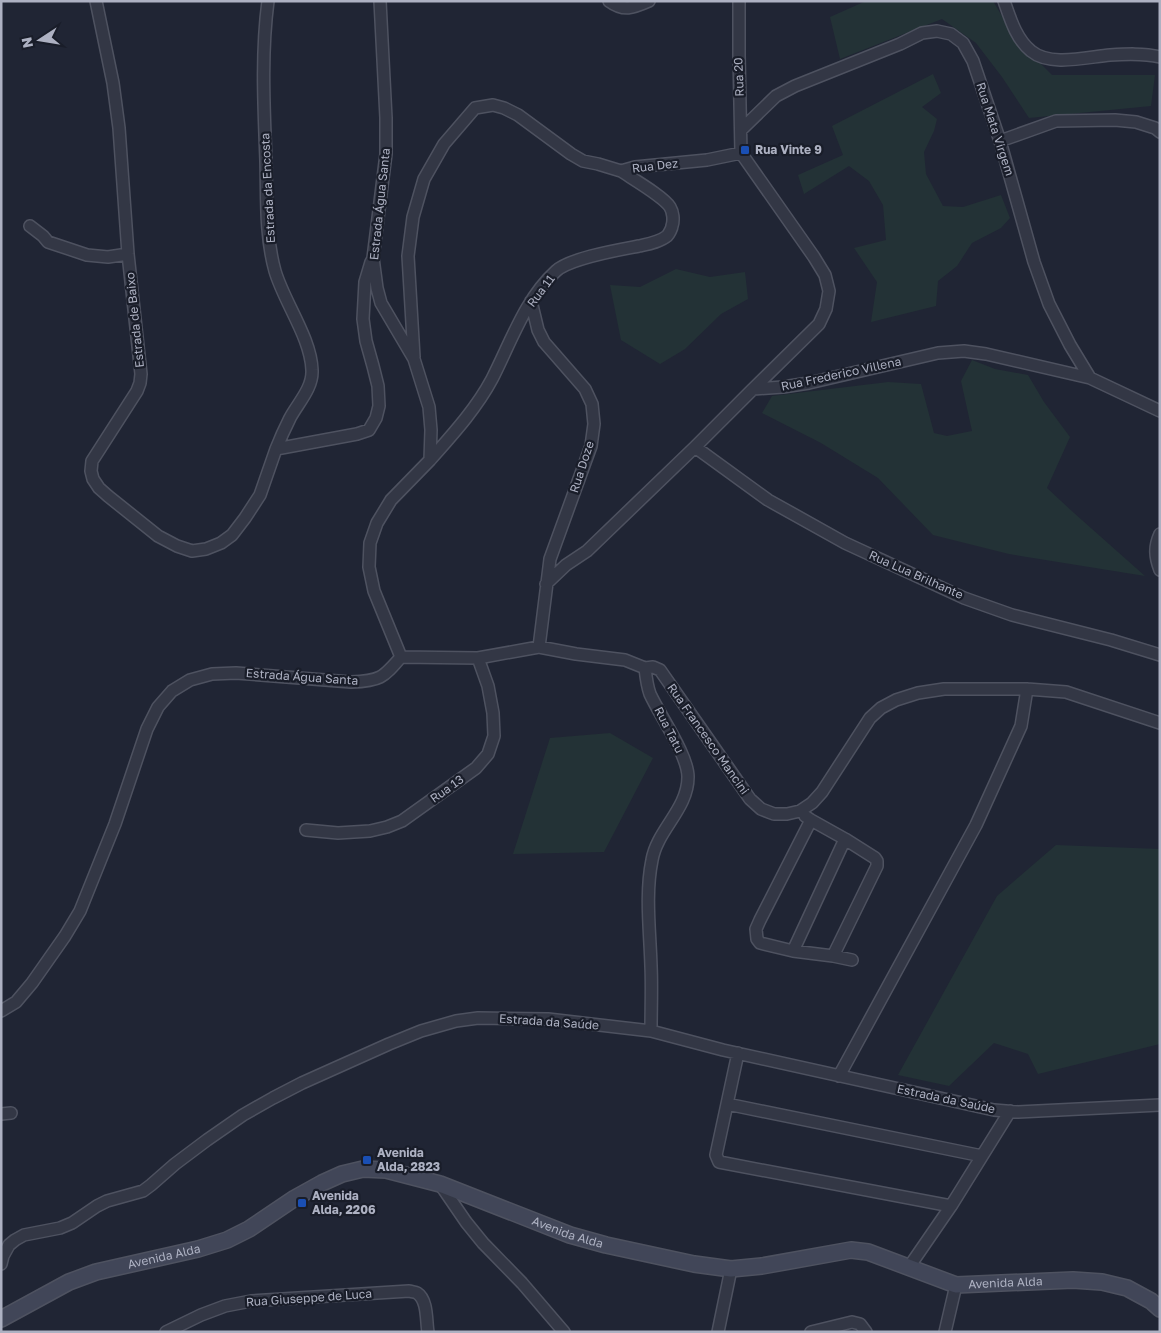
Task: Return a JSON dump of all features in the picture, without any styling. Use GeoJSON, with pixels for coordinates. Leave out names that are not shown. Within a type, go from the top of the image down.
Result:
{"type":"FeatureCollection","features":[{"type":"Feature","properties":{"kind":"street","name":"Estrada de Baixo"},"geometry":{"type":"LineString","coordinates":[[96,1],[113,83],[119,128],[128,254],[141,374],[140,384],[92,461],[91,471],[99,488],[158,536],[192,551],[206,549],[221,543],[232,535],[260,495],[276,449]]}},
{"type":"Feature","properties":{"kind":"street","name":"Estrada da Encosta"},"geometry":{"type":"LineString","coordinates":[[268,1],[263,73],[268,237],[275,271],[308,347],[312,372],[311,381],[304,396],[291,417],[276,449]]}},
{"type":"Feature","properties":{"kind":"street","name":"Estrada Água Santa"},"geometry":{"type":"LineString","coordinates":[[380,1],[386,154],[372,258],[381,303],[414,359],[429,407],[431,430],[430,460]]}},
{"type":"Feature","properties":{"kind":"street"},"geometry":{"type":"LineString","coordinates":[[608,1],[619,8],[626,8],[649,1]]}},
{"type":"Feature","properties":{"kind":"street","name":"Rua 20"},"geometry":{"type":"LineString","coordinates":[[739,1],[741,153]]}},
{"type":"Feature","properties":{"kind":"street"},"geometry":{"type":"LineString","coordinates":[[1004,1],[1019,37],[1031,51],[1043,58],[1057,60],[1146,54],[1160,57]]}},
{"type":"Feature","properties":{"kind":"street","name":"Rua Mata Virgem"},"geometry":{"type":"LineString","coordinates":[[741,130],[776,96],[795,86],[900,44],[922,33],[937,31],[951,34],[963,43],[973,61],[1000,141],[1034,262],[1049,304],[1070,345],[1090,378]]}},
{"type":"Feature","properties":{"kind":"street","name":"Rua Dez"},"geometry":{"type":"LineString","coordinates":[[414,359],[408,256],[413,217],[424,179],[444,144],[475,108],[493,106],[504,108],[518,115],[570,154],[583,161],[621,171],[635,167],[707,160],[741,153]]}},
{"type":"Feature","properties":{"kind":"street"},"geometry":{"type":"LineString","coordinates":[[1000,141],[1056,121],[1115,120],[1136,122],[1155,128],[1160,132]]}},
{"type":"Feature","properties":{"kind":"street"},"geometry":{"type":"LineString","coordinates":[[546,584],[566,565],[587,551],[695,447],[819,324],[826,309],[829,291],[825,275],[741,153]]}},
{"type":"Feature","properties":{"kind":"street","name":"Rua 11"},"geometry":{"type":"LineString","coordinates":[[430,460],[464,422],[491,380],[531,301],[558,269],[572,262],[654,243],[668,235],[673,218],[671,208],[664,200],[621,171]]}},
{"type":"Feature","properties":{"kind":"street"},"geometry":{"type":"LineString","coordinates":[[30,226],[48,242],[86,256],[108,257],[128,254]]}},
{"type":"Feature","properties":{"kind":"street"},"geometry":{"type":"LineString","coordinates":[[276,449],[357,434],[369,430],[376,418],[379,406],[378,386],[366,341],[363,319],[365,282],[372,258]]}},
{"type":"Feature","properties":{"kind":"street","name":"Rua Doze"},"geometry":{"type":"LineString","coordinates":[[531,301],[536,324],[544,342],[585,389],[592,404],[594,424],[591,446],[550,559],[539,647]]}},
{"type":"Feature","properties":{"kind":"street","name":"Rua Frederico Villena"},"geometry":{"type":"LineString","coordinates":[[753,389],[809,383],[938,353],[964,351],[986,354],[1090,378]]}},
{"type":"Feature","properties":{"kind":"street"},"geometry":{"type":"LineString","coordinates":[[1090,378],[1160,412]]}},
{"type":"Feature","properties":{"kind":"street","name":"Rua Lua Brilhante"},"geometry":{"type":"LineString","coordinates":[[695,447],[768,500],[845,543],[964,598],[1012,615],[1111,640],[1160,655]]}},
{"type":"Feature","properties":{"kind":"street"},"geometry":{"type":"LineString","coordinates":[[430,460],[390,500],[377,523],[370,543],[369,567],[374,591],[401,656],[478,658],[539,647],[625,660],[645,668]]}},
{"type":"Feature","properties":{"kind":"street"},"geometry":{"type":"LineString","coordinates":[[1160,534],[1157,539],[1155,557],[1160,570]]}},
{"type":"Feature","properties":{"kind":"street","name":"Estrada Água Santa"},"geometry":{"type":"LineString","coordinates":[[1,1011],[16,1002],[32,983],[80,911],[115,824],[147,729],[158,707],[172,691],[190,680],[212,674],[236,673],[351,682],[368,681],[379,678],[388,672],[401,656]]}},
{"type":"Feature","properties":{"kind":"street","name":"Rua 13"},"geometry":{"type":"LineString","coordinates":[[306,830],[338,833],[370,831],[386,827],[402,821],[476,768],[488,754],[494,736],[493,713],[488,686],[478,658]]}},
{"type":"Feature","properties":{"kind":"street","name":"Rua Francesco Mancini"},"geometry":{"type":"LineString","coordinates":[[645,668],[654,667],[660,670],[750,799],[761,810],[774,814],[800,811]]}},
{"type":"Feature","properties":{"kind":"street","name":"Rua Tatu"},"geometry":{"type":"LineString","coordinates":[[645,668],[650,693],[685,762],[688,776],[684,798],[657,843],[652,858],[649,879],[651,1031]]}},
{"type":"Feature","properties":{"kind":"street"},"geometry":{"type":"LineString","coordinates":[[832,956],[877,866],[877,861],[845,839],[811,820],[800,811],[812,803],[822,792],[870,718],[881,708],[896,700],[918,693],[944,689],[1027,689],[1066,692],[1160,723]]}},
{"type":"Feature","properties":{"kind":"street"},"geometry":{"type":"LineString","coordinates":[[839,1076],[976,825],[1021,726],[1027,689]]}},
{"type":"Feature","properties":{"kind":"street"},"geometry":{"type":"LineString","coordinates":[[811,820],[760,920],[756,930],[757,939],[760,943],[792,951],[852,960]]}},
{"type":"Feature","properties":{"kind":"street"},"geometry":{"type":"LineString","coordinates":[[792,951],[845,839]]}},
{"type":"Feature","properties":{"kind":"street","name":"Estrada da Saúde"},"geometry":{"type":"LineString","coordinates":[[1,1264],[9,1245],[15,1240],[24,1236],[60,1228],[72,1223],[107,1200],[142,1191],[152,1185],[175,1164],[243,1115],[302,1083],[389,1044],[456,1020],[478,1018],[548,1019],[651,1031],[738,1053],[994,1110],[1160,1105]]}},
{"type":"Feature","properties":{"kind":"street"},"geometry":{"type":"LineString","coordinates":[[738,1053],[716,1155],[719,1162],[950,1206]]}},
{"type":"Feature","properties":{"kind":"street"},"geometry":{"type":"LineString","coordinates":[[728,1104],[982,1156]]}},
{"type":"Feature","properties":{"kind":"street"},"geometry":{"type":"LineString","coordinates":[[909,1267],[1010,1111]]}},
{"type":"Feature","properties":{"kind":"street","name":"Avenida Alda"},"geometry":{"type":"LineString","coordinates":[[1,1319],[69,1282],[96,1272],[198,1249],[226,1240],[249,1229],[309,1190],[342,1174],[363,1169],[386,1170],[440,1184],[570,1235],[606,1245],[694,1264],[731,1269],[762,1266],[850,1250],[868,1252],[956,1285],[1073,1280],[1102,1282],[1127,1288],[1160,1308]]}},
{"type":"Feature","properties":{"kind":"street"},"geometry":{"type":"LineString","coordinates":[[440,1184],[483,1243],[522,1283],[564,1332]]}},
{"type":"Feature","properties":{"kind":"street"},"geometry":{"type":"LineString","coordinates":[[718,1332],[731,1269]]}},
{"type":"Feature","properties":{"kind":"street"},"geometry":{"type":"LineString","coordinates":[[945,1332],[956,1285]]}},
{"type":"Feature","properties":{"kind":"street","name":"Rua Giuseppe de Luca"},"geometry":{"type":"LineString","coordinates":[[166,1332],[225,1306],[251,1301],[409,1291],[418,1294],[422,1299],[425,1307],[428,1332]]}},
{"type":"Feature","properties":{"kind":"street"},"geometry":{"type":"LineString","coordinates":[[811,1332],[852,1322],[860,1324],[866,1332]]}},
{"type":"Feature","properties":{"kind":"shaded area"},"geometry":{"type":"Polygon","coordinates":[[[866,1],[993,1],[1015,38],[1052,75],[1155,75],[1151,106],[1029,118],[1002,77],[976,43],[942,19],[840,59],[830,17],[866,1]]]}},
{"type":"Feature","properties":{"kind":"shaded area"},"geometry":{"type":"Polygon","coordinates":[[[933,74],[941,93],[922,107],[937,119],[934,131],[924,152],[926,174],[943,206],[963,207],[1001,195],[1010,218],[1001,228],[972,243],[957,266],[938,281],[936,306],[871,322],[877,282],[854,248],[886,240],[883,205],[869,181],[849,166],[804,194],[798,175],[843,155],[832,126],[933,74]]]}},
{"type":"Feature","properties":{"kind":"shaded area"},"geometry":{"type":"Polygon","coordinates":[[[676,269],[710,277],[745,272],[748,299],[721,314],[685,349],[660,364],[621,340],[610,285],[640,287],[676,269]]]}},
{"type":"Feature","properties":{"kind":"shaded area"},"geometry":{"type":"Polygon","coordinates":[[[972,360],[995,369],[1028,375],[1044,402],[1070,437],[1047,488],[1145,576],[1009,554],[933,535],[878,478],[821,443],[762,413],[772,396],[888,382],[921,384],[934,433],[947,436],[972,431],[961,381],[972,360]]]}},
{"type":"Feature","properties":{"kind":"shaded area"},"geometry":{"type":"Polygon","coordinates":[[[610,733],[653,758],[604,852],[513,854],[550,738],[610,733]]]}},
{"type":"Feature","properties":{"kind":"shaded area"},"geometry":{"type":"Polygon","coordinates":[[[1056,845],[1160,849],[1160,1044],[1038,1074],[1028,1054],[994,1043],[949,1086],[898,1075],[997,896],[1056,845]]]}},
{"type":"Feature","properties":{"kind":"place","name":"Rua Vinte 9"},"geometry":{"type":"Point","coordinates":[745,150]}},
{"type":"Feature","properties":{"kind":"place","name":"Avenida Alda, 2823"},"geometry":{"type":"Point","coordinates":[367,1160]}},
{"type":"Feature","properties":{"kind":"place","name":"Avenida Alda, 2206"},"geometry":{"type":"Point","coordinates":[302,1203]}}]}
